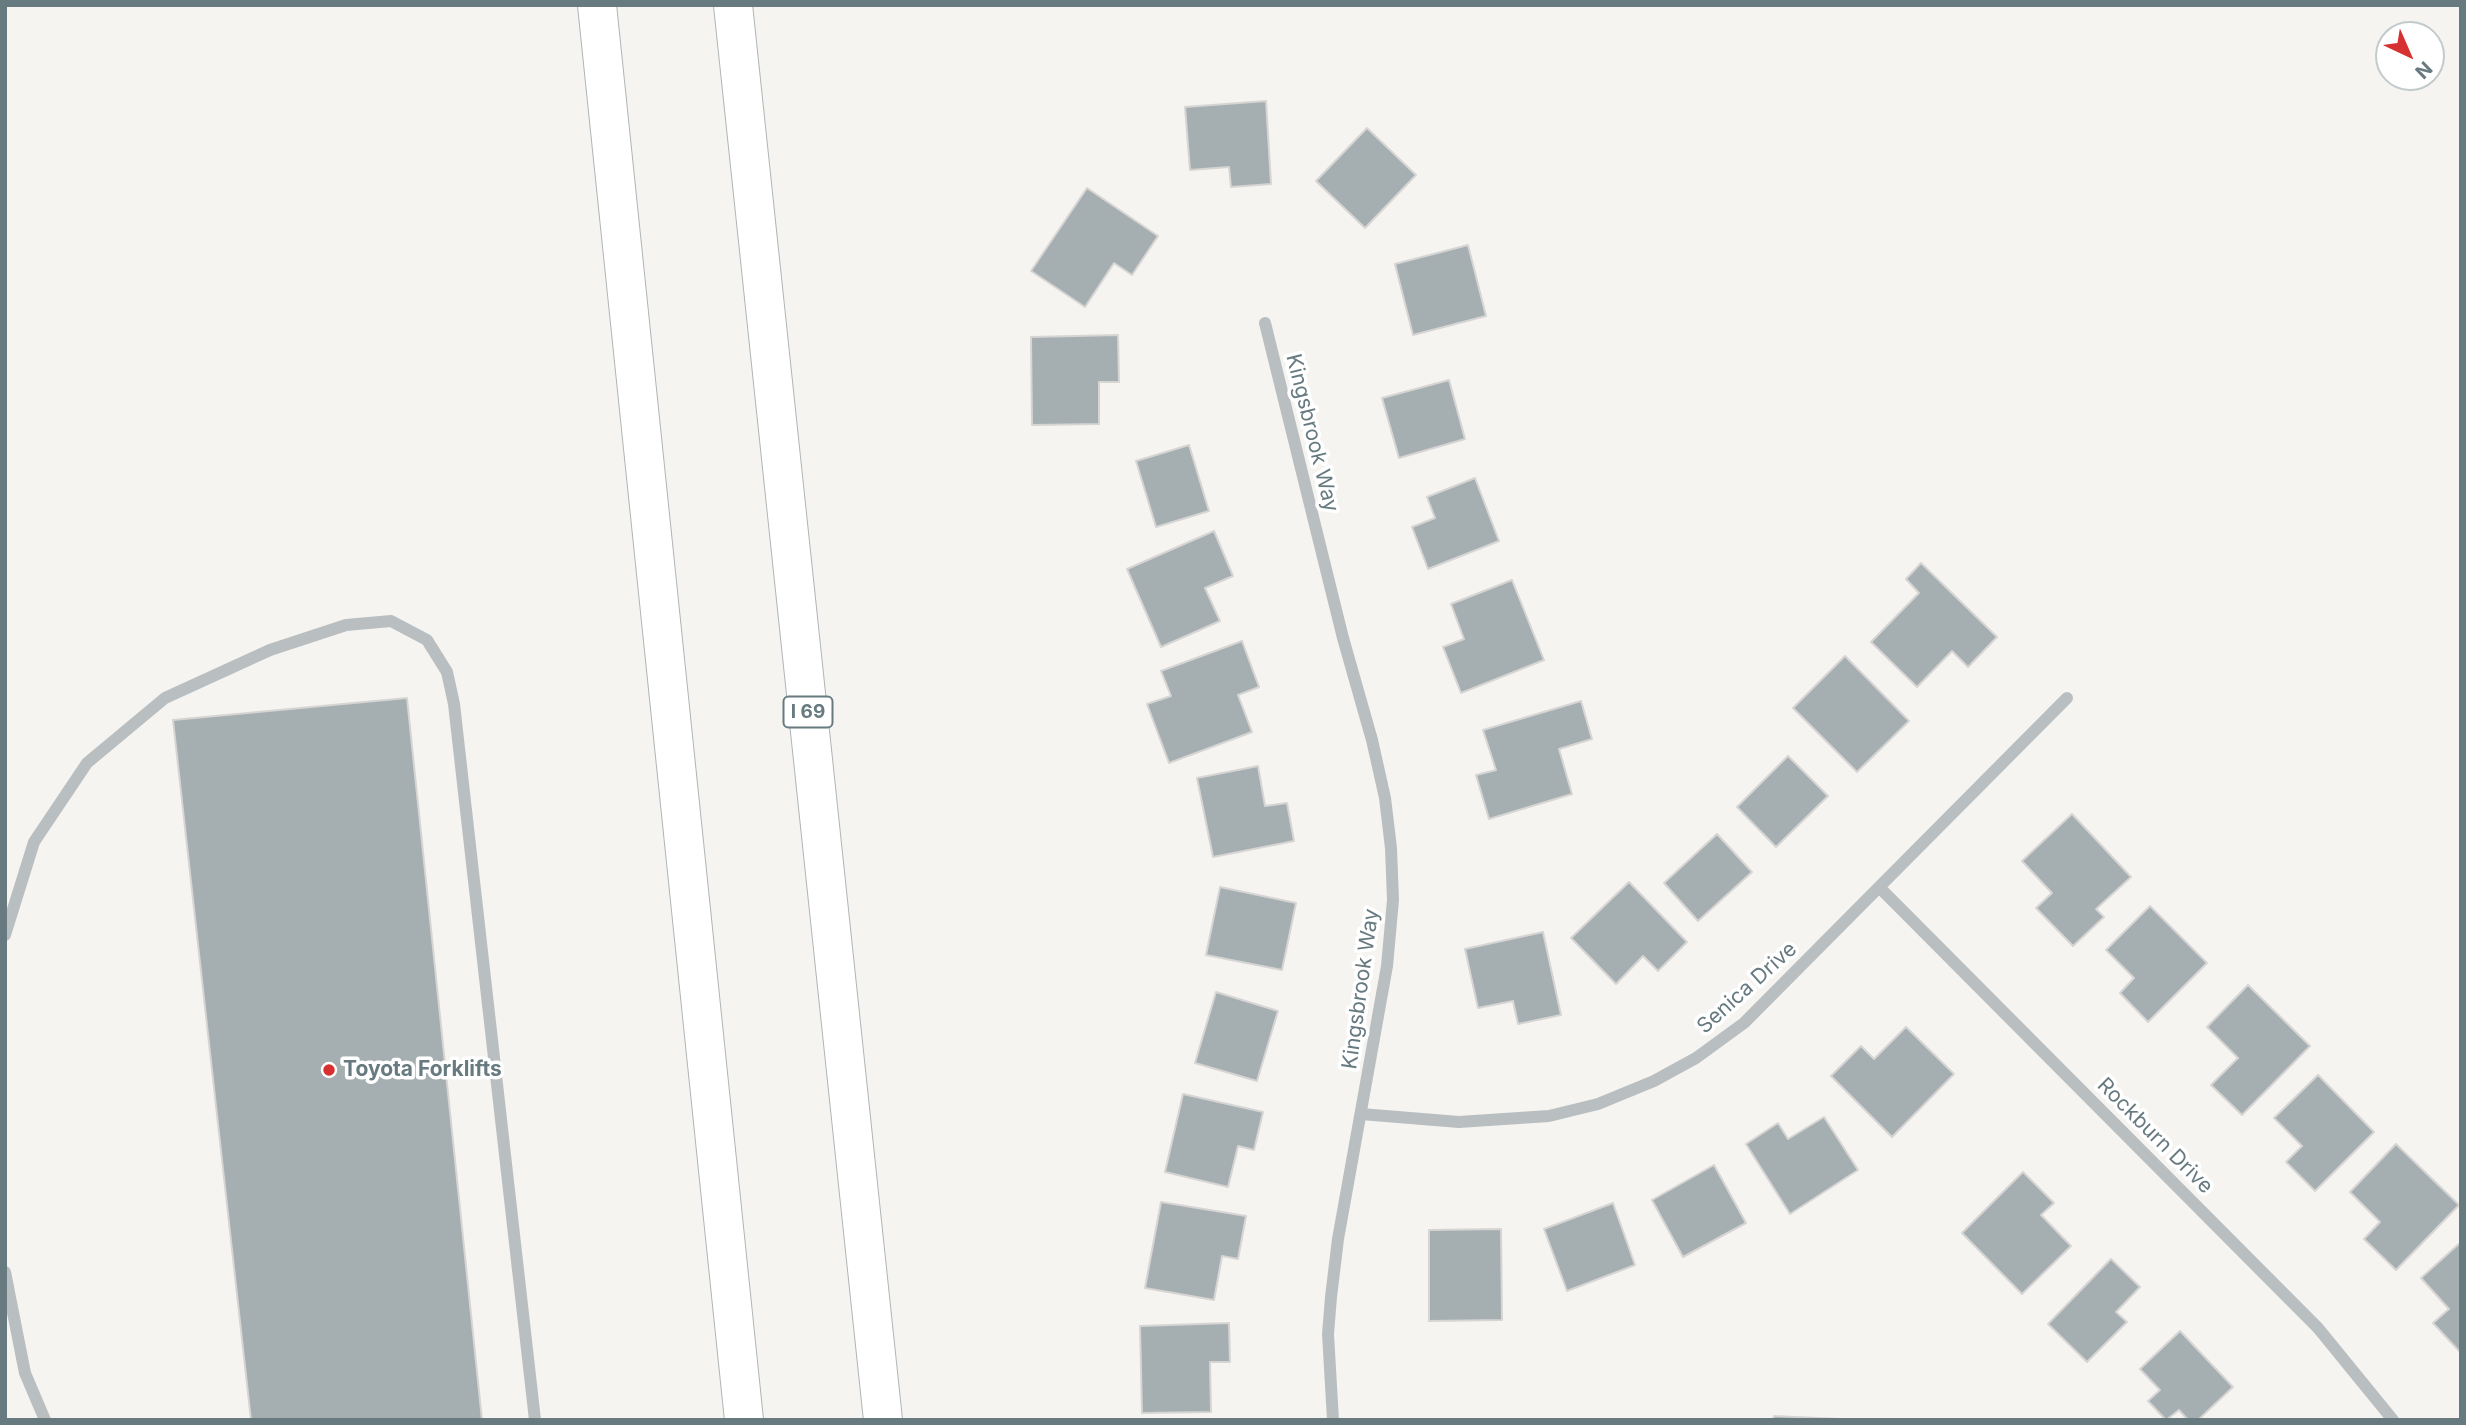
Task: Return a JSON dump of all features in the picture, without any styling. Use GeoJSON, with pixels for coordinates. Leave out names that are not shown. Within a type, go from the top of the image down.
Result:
{"type":"FeatureCollection","features":[{"type":"Feature","properties":{"kind":"highway"},"geometry":{"type":"LineString","coordinates":[[597,5],[744,1420]]}},
{"type":"Feature","properties":{"kind":"highway","name":"I 69"},"geometry":{"type":"LineString","coordinates":[[733,5],[883,1420]]}},
{"type":"Feature","properties":{"kind":"street","name":"Kingsbrook Way"},"geometry":{"type":"LineString","coordinates":[[1265,323],[1343,638],[1373,740],[1385,798],[1391,848],[1393,900],[1387,967],[1338,1239],[1331,1297],[1328,1335],[1333,1420]]}},
{"type":"Feature","properties":{"kind":"street"},"geometry":{"type":"LineString","coordinates":[[5,936],[34,842],[87,763],[164,698],[270,650],[346,625],[391,621],[427,640],[447,672],[454,704],[536,1420]]}},
{"type":"Feature","properties":{"kind":"street","name":"Senica Drive"},"geometry":{"type":"LineString","coordinates":[[1361,1114],[1459,1122],[1549,1116],[1598,1104],[1654,1081],[1696,1058],[1744,1023],[2067,698]]}},
{"type":"Feature","properties":{"kind":"street","name":"Rockburn Drive"},"geometry":{"type":"LineString","coordinates":[[1879,887],[2318,1328],[2393,1420]]}},
{"type":"Feature","properties":{"kind":"street"},"geometry":{"type":"LineString","coordinates":[[5,1272],[24,1373],[46,1420]]}},
{"type":"Feature","properties":{"kind":"building"},"geometry":{"type":"Polygon","coordinates":[[[1266,101],[1271,184],[1231,187],[1229,167],[1190,170],[1185,107],[1266,101]]]}},
{"type":"Feature","properties":{"kind":"building"},"geometry":{"type":"Polygon","coordinates":[[[1367,128],[1416,175],[1365,228],[1316,181],[1367,128]]]}},
{"type":"Feature","properties":{"kind":"building"},"geometry":{"type":"Polygon","coordinates":[[[1087,188],[1158,236],[1132,275],[1114,263],[1085,307],[1031,271],[1087,188]]]}},
{"type":"Feature","properties":{"kind":"building"},"geometry":{"type":"Polygon","coordinates":[[[1468,245],[1486,316],[1413,335],[1395,264],[1468,245]]]}},
{"type":"Feature","properties":{"kind":"building"},"geometry":{"type":"Polygon","coordinates":[[[1118,335],[1119,382],[1099,382],[1099,424],[1032,425],[1031,337],[1118,335]]]}},
{"type":"Feature","properties":{"kind":"building"},"geometry":{"type":"Polygon","coordinates":[[[1449,380],[1465,439],[1399,458],[1382,398],[1449,380]]]}},
{"type":"Feature","properties":{"kind":"building"},"geometry":{"type":"Polygon","coordinates":[[[1189,445],[1209,511],[1156,527],[1136,461],[1189,445]]]}},
{"type":"Feature","properties":{"kind":"building"},"geometry":{"type":"Polygon","coordinates":[[[1475,478],[1499,541],[1428,569],[1412,527],[1435,518],[1427,497],[1475,478]]]}},
{"type":"Feature","properties":{"kind":"building"},"geometry":{"type":"Polygon","coordinates":[[[1214,531],[1233,576],[1205,588],[1220,621],[1161,647],[1127,569],[1214,531]]]}},
{"type":"Feature","properties":{"kind":"building"},"geometry":{"type":"Polygon","coordinates":[[[1921,563],[1997,637],[1968,667],[1952,651],[1917,687],[1871,642],[1919,593],[1906,579],[1921,563]]]}},
{"type":"Feature","properties":{"kind":"building"},"geometry":{"type":"Polygon","coordinates":[[[1512,580],[1544,660],[1461,693],[1443,647],[1464,639],[1451,604],[1512,580]]]}},
{"type":"Feature","properties":{"kind":"building"},"geometry":{"type":"Polygon","coordinates":[[[1242,641],[1259,687],[1238,695],[1252,732],[1169,763],[1147,704],[1171,696],[1161,671],[1242,641]]]}},
{"type":"Feature","properties":{"kind":"building"},"geometry":{"type":"Polygon","coordinates":[[[1845,656],[1909,721],[1857,772],[1793,708],[1845,656]]]}},
{"type":"Feature","properties":{"kind":"building","name":"Toyota Forklifts"},"geometry":{"type":"Polygon","coordinates":[[[407,698],[482,1420],[251,1420],[173,720],[407,698]]]}},
{"type":"Feature","properties":{"kind":"building"},"geometry":{"type":"Polygon","coordinates":[[[1581,701],[1592,739],[1559,749],[1572,794],[1489,819],[1476,775],[1496,770],[1483,730],[1581,701]]]}},
{"type":"Feature","properties":{"kind":"building"},"geometry":{"type":"Polygon","coordinates":[[[1788,756],[1828,796],[1776,847],[1737,807],[1788,756]]]}},
{"type":"Feature","properties":{"kind":"building"},"geometry":{"type":"Polygon","coordinates":[[[1258,766],[1265,806],[1287,803],[1294,841],[1213,857],[1197,778],[1258,766]]]}},
{"type":"Feature","properties":{"kind":"building"},"geometry":{"type":"Polygon","coordinates":[[[2072,814],[2131,877],[2096,909],[2104,917],[2073,946],[2036,908],[2052,893],[2022,861],[2072,814]]]}},
{"type":"Feature","properties":{"kind":"building"},"geometry":{"type":"Polygon","coordinates":[[[1717,834],[1752,872],[1698,921],[1664,883],[1717,834]]]}},
{"type":"Feature","properties":{"kind":"building"},"geometry":{"type":"Polygon","coordinates":[[[1629,882],[1687,942],[1658,971],[1643,956],[1616,984],[1571,938],[1629,882]]]}},
{"type":"Feature","properties":{"kind":"building"},"geometry":{"type":"Polygon","coordinates":[[[1220,887],[1296,903],[1282,970],[1206,955],[1220,887]]]}},
{"type":"Feature","properties":{"kind":"building"},"geometry":{"type":"Polygon","coordinates":[[[2150,906],[2207,963],[2148,1022],[2120,993],[2134,978],[2106,950],[2150,906]]]}},
{"type":"Feature","properties":{"kind":"building"},"geometry":{"type":"Polygon","coordinates":[[[1543,932],[1561,1015],[1518,1024],[1513,1001],[1478,1008],[1465,949],[1543,932]]]}},
{"type":"Feature","properties":{"kind":"building"},"geometry":{"type":"Polygon","coordinates":[[[2248,985],[2310,1046],[2242,1115],[2211,1085],[2238,1058],[2207,1027],[2248,985]]]}},
{"type":"Feature","properties":{"kind":"building"},"geometry":{"type":"Polygon","coordinates":[[[1216,992],[1278,1011],[1257,1081],[1195,1063],[1216,992]]]}},
{"type":"Feature","properties":{"kind":"building"},"geometry":{"type":"Polygon","coordinates":[[[1906,1027],[1954,1074],[1892,1137],[1831,1076],[1861,1046],[1874,1059],[1906,1027]]]}},
{"type":"Feature","properties":{"kind":"building"},"geometry":{"type":"Polygon","coordinates":[[[2318,1075],[2374,1132],[2315,1191],[2286,1162],[2302,1146],[2274,1118],[2318,1075]]]}},
{"type":"Feature","properties":{"kind":"building"},"geometry":{"type":"Polygon","coordinates":[[[1183,1094],[1263,1112],[1254,1150],[1238,1146],[1228,1187],[1165,1172],[1183,1094]]]}},
{"type":"Feature","properties":{"kind":"building"},"geometry":{"type":"Polygon","coordinates":[[[1824,1117],[1858,1170],[1790,1214],[1746,1144],[1778,1123],[1788,1139],[1824,1117]]]}},
{"type":"Feature","properties":{"kind":"building"},"geometry":{"type":"Polygon","coordinates":[[[2396,1144],[2459,1205],[2396,1270],[2364,1239],[2380,1222],[2350,1192],[2396,1144]]]}},
{"type":"Feature","properties":{"kind":"building"},"geometry":{"type":"Polygon","coordinates":[[[1714,1165],[1746,1223],[1683,1257],[1652,1200],[1714,1165]]]}},
{"type":"Feature","properties":{"kind":"building"},"geometry":{"type":"Polygon","coordinates":[[[2023,1172],[2054,1203],[2041,1215],[2071,1246],[2022,1294],[1962,1233],[2023,1172]]]}},
{"type":"Feature","properties":{"kind":"building"},"geometry":{"type":"Polygon","coordinates":[[[1161,1202],[1246,1216],[1238,1259],[1222,1256],[1214,1300],[1145,1288],[1161,1202]]]}},
{"type":"Feature","properties":{"kind":"building"},"geometry":{"type":"Polygon","coordinates":[[[1613,1203],[1635,1265],[1567,1291],[1544,1229],[1613,1203]]]}},
{"type":"Feature","properties":{"kind":"building"},"geometry":{"type":"Polygon","coordinates":[[[1501,1229],[1502,1320],[1429,1321],[1429,1230],[1501,1229]]]}},
{"type":"Feature","properties":{"kind":"building"},"geometry":{"type":"Polygon","coordinates":[[[2461,1242],[2461,1353],[2433,1323],[2449,1309],[2421,1278],[2461,1242]]]}},
{"type":"Feature","properties":{"kind":"building"},"geometry":{"type":"Polygon","coordinates":[[[2111,1259],[2140,1287],[2116,1312],[2127,1322],[2087,1362],[2048,1324],[2111,1259]]]}},
{"type":"Feature","properties":{"kind":"building"},"geometry":{"type":"Polygon","coordinates":[[[1229,1323],[1230,1362],[1210,1362],[1211,1412],[1142,1413],[1140,1326],[1229,1323]]]}},
{"type":"Feature","properties":{"kind":"building"},"geometry":{"type":"Polygon","coordinates":[[[2180,1331],[2233,1387],[2198,1420],[2188,1420],[2179,1410],[2166,1420],[2148,1401],[2160,1390],[2140,1369],[2180,1331]]]}},
{"type":"Feature","properties":{"kind":"building"},"geometry":{"type":"Polygon","coordinates":[[[1774,1416],[1861,1420],[1773,1420],[1774,1416]]]}},
{"type":"Feature","properties":{"kind":"place","name":"Toyota Forklifts"},"geometry":{"type":"Point","coordinates":[329,1070]}}]}
